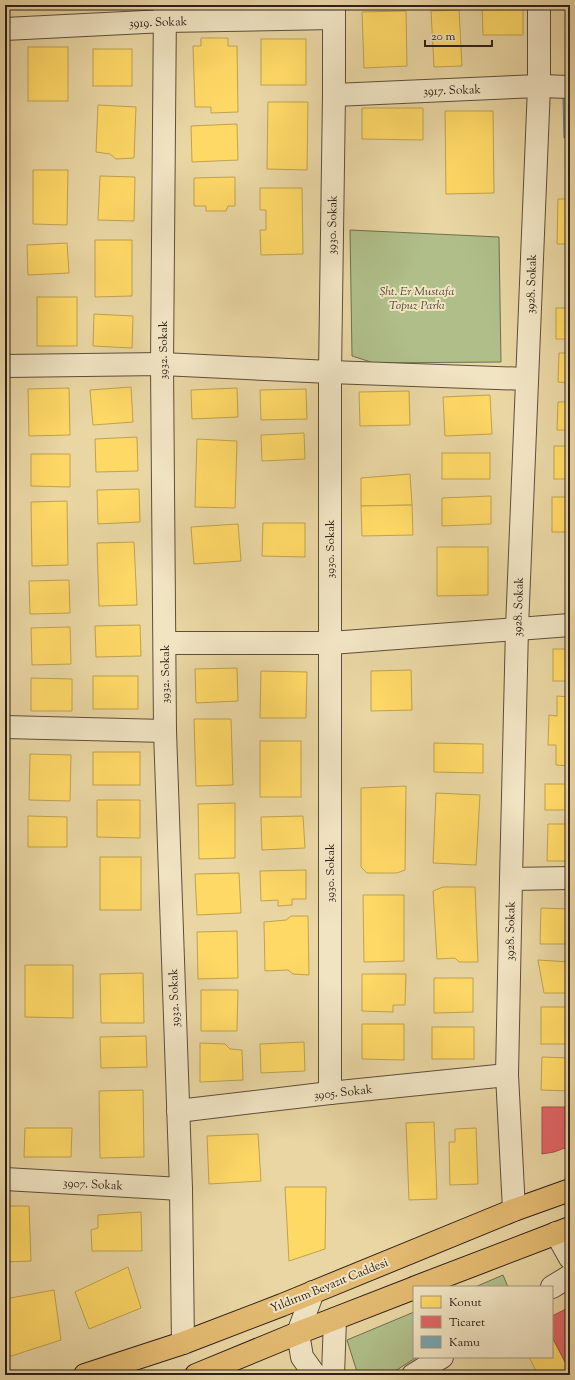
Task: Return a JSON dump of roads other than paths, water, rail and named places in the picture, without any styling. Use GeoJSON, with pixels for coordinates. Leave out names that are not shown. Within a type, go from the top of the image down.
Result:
{"type":"FeatureCollection","features":[{"type":"Feature","properties":{"kind":"main road","name":"Yıldırım Beyazıt Caddesi"},"geometry":{"type":"LineString","coordinates":[[85,1375],[184,1343],[514,1210],[570,1190]]}},
{"type":"Feature","properties":{"kind":"main road"},"geometry":{"type":"LineString","coordinates":[[418,1286],[563,1230]]}},
{"type":"Feature","properties":{"kind":"main road"},"geometry":{"type":"LineString","coordinates":[[196,1375],[413,1288]]}},
{"type":"Feature","properties":{"kind":"street","name":"3928. Sokak"},"geometry":{"type":"LineString","coordinates":[[514,1210],[507,1075],[511,879],[517,628],[539,86],[539,5]]}},
{"type":"Feature","properties":{"kind":"street","name":"3919. Sokak"},"geometry":{"type":"LineString","coordinates":[[5,29],[165,13],[334,11]]}},
{"type":"Feature","properties":{"kind":"street","name":"3930. Sokak"},"geometry":{"type":"LineString","coordinates":[[330,1093],[330,372],[334,11]]}},
{"type":"Feature","properties":{"kind":"street","name":"3932. Sokak"},"geometry":{"type":"LineString","coordinates":[[165,13],[162,364],[165,731],[181,1189],[184,1343]]}},
{"type":"Feature","properties":{"kind":"street","name":"3917. Sokak"},"geometry":{"type":"LineString","coordinates":[[334,95],[539,86],[570,87]]}},
{"type":"Feature","properties":{"kind":"street"},"geometry":{"type":"LineString","coordinates":[[5,366],[162,364],[527,379]]}},
{"type":"Feature","properties":{"kind":"street"},"geometry":{"type":"LineString","coordinates":[[165,643],[330,643],[570,625]]}},
{"type":"Feature","properties":{"kind":"street"},"geometry":{"type":"LineString","coordinates":[[5,727],[165,731]]}},
{"type":"Feature","properties":{"kind":"street"},"geometry":{"type":"LineString","coordinates":[[511,879],[570,878]]}},
{"type":"Feature","properties":{"kind":"street","name":"3905. Sokak"},"geometry":{"type":"LineString","coordinates":[[178,1111],[330,1093],[507,1075]]}},
{"type":"Feature","properties":{"kind":"street","name":"3907. Sokak"},"geometry":{"type":"LineString","coordinates":[[5,1179],[181,1189]]}},
{"type":"Feature","properties":{"kind":"street"},"geometry":{"type":"LineString","coordinates":[[563,1230],[570,1258]]}},
{"type":"Feature","properties":{"kind":"street"},"geometry":{"type":"LineString","coordinates":[[553,1286],[570,1276]]}},
{"type":"Feature","properties":{"kind":"street"},"geometry":{"type":"LineString","coordinates":[[313,1292],[298,1333],[302,1357],[315,1375]]}},
{"type":"Feature","properties":{"kind":"street"},"geometry":{"type":"LineString","coordinates":[[334,1375],[335,1319]]}},
{"type":"Feature","properties":{"kind":"street"},"geometry":{"type":"LineString","coordinates":[[413,1375],[440,1358]]}},
{"type":"Feature","properties":{"kind":"park label","name":"Şht. Er Mustafa Topuz Parkı"},"geometry":{"type":"Point","coordinates":[417,298]}}]}
